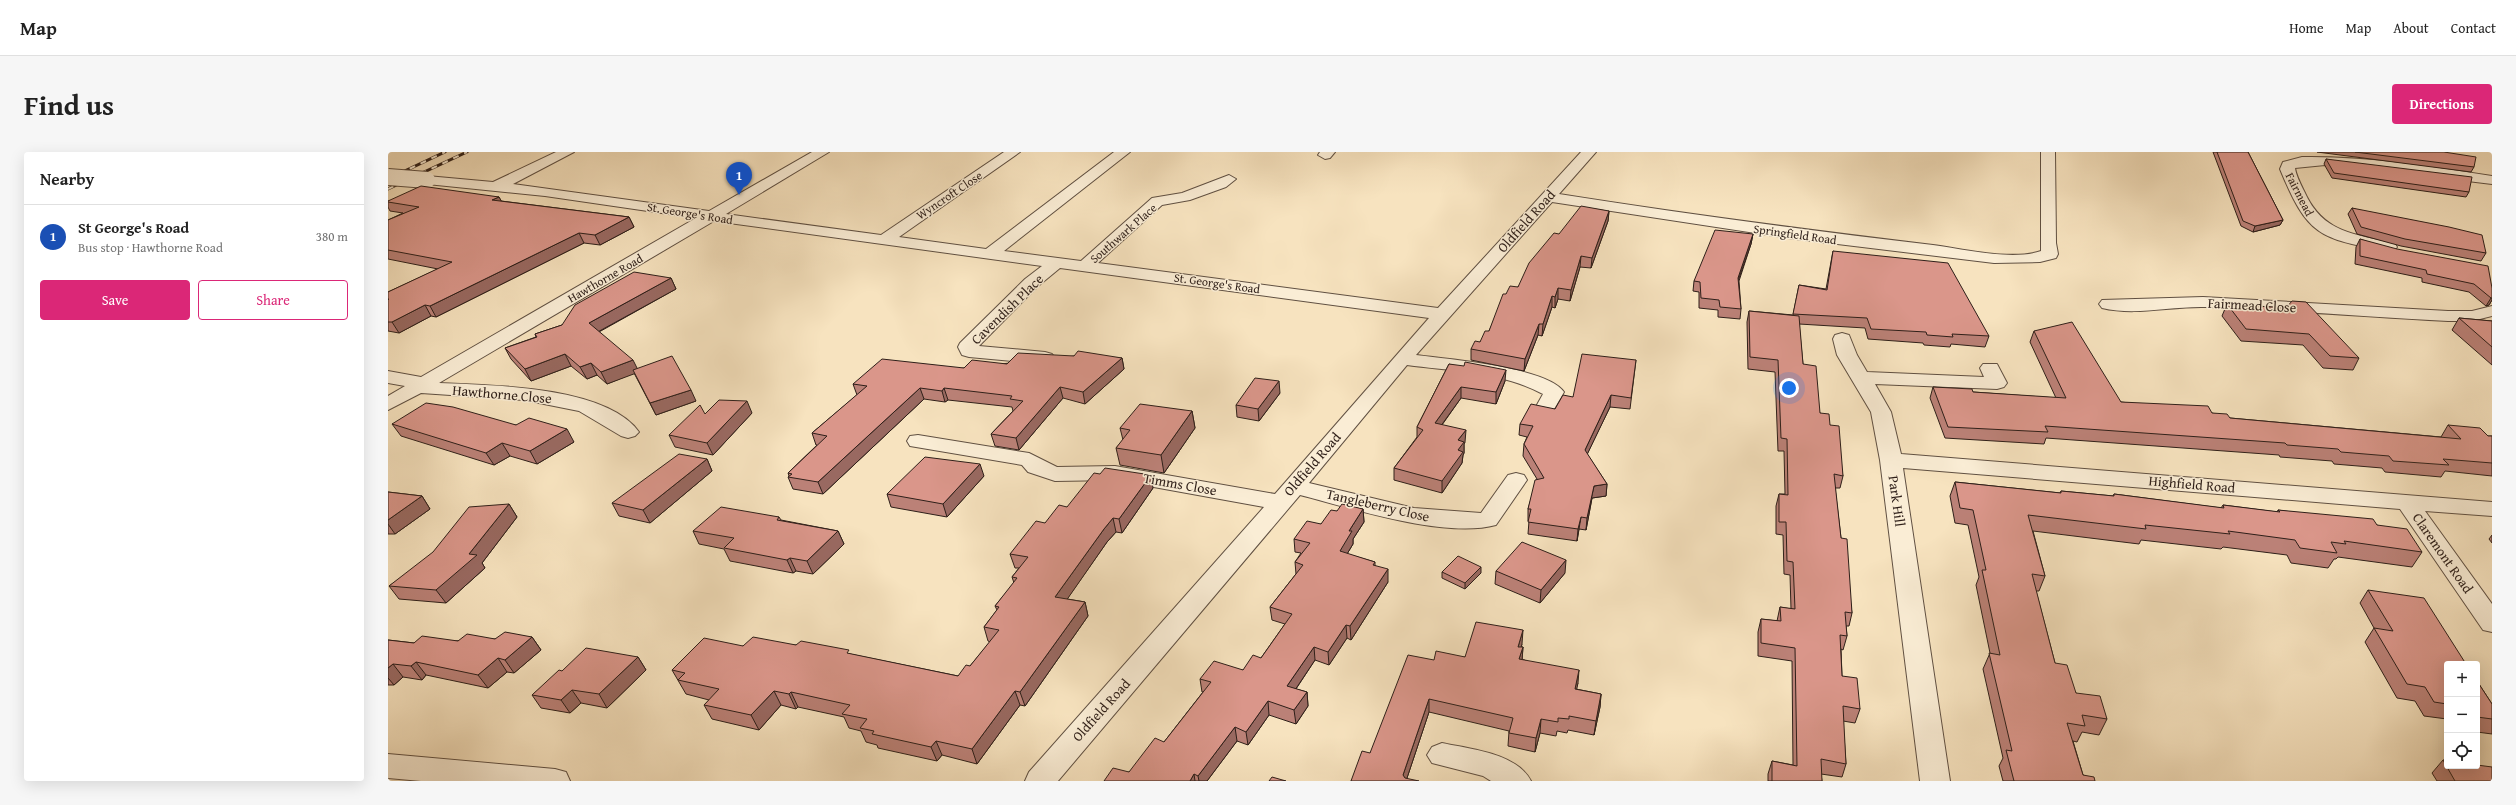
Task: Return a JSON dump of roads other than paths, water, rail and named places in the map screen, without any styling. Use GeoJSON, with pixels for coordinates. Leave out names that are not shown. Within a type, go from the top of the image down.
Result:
{"type":"FeatureCollection","features":[{"type":"Feature","properties":{"kind":"street"},"geometry":{"type":"LineString","coordinates":[[498,185],[567,152]]}},
{"type":"Feature","properties":{"kind":"street","name":"Hawthorne Road"},"geometry":{"type":"LineString","coordinates":[[388,404],[822,152]]}},
{"type":"Feature","properties":{"kind":"street","name":"Wyncroft Close"},"geometry":{"type":"LineString","coordinates":[[886,239],[1013,152]]}},
{"type":"Feature","properties":{"kind":"street"},"geometry":{"type":"LineString","coordinates":[[991,253],[1123,152]]}},
{"type":"Feature","properties":{"kind":"street","name":"Oldfield Road"},"geometry":{"type":"LineString","coordinates":[[1040,781],[1174,628],[1286,494],[1402,360],[1548,197],[1586,152]]}},
{"type":"Feature","properties":{"kind":"street","name":"Springfield Road"},"geometry":{"type":"LineString","coordinates":[[1548,197],[1830,240],[2002,258],[2043,258],[2050,254],[2048,242],[2048,152]]}},
{"type":"Feature","properties":{"kind":"street","name":"Fairmead"},"geometry":{"type":"LineString","coordinates":[[2403,250],[2356,239],[2318,224],[2307,212],[2287,170],[2288,165],[2298,159],[2335,159],[2492,180]]}},
{"type":"Feature","properties":{"kind":"street","name":"St. George's Road"},"geometry":{"type":"LineString","coordinates":[[388,177],[498,185],[711,216],[1443,314]]}},
{"type":"Feature","properties":{"kind":"street","name":"Southwark Place"},"geometry":{"type":"LineString","coordinates":[[1085,266],[1157,202],[1185,197],[1221,184],[1229,179]]}},
{"type":"Feature","properties":{"kind":"street","name":"Cavendish Place"},"geometry":{"type":"LineString","coordinates":[[1050,359],[968,351],[967,347],[1026,289],[1057,262]]}},
{"type":"Feature","properties":{"kind":"street","name":"Fairmead Close"},"geometry":{"type":"LineString","coordinates":[[2108,304],[2138,306],[2203,302],[2448,316],[2472,316],[2492,311]]}},
{"type":"Feature","properties":{"kind":"street"},"geometry":{"type":"LineString","coordinates":[[2138,306],[2149,321]]}},
{"type":"Feature","properties":{"kind":"street","name":"Park Hill"},"geometry":{"type":"LineString","coordinates":[[1842,339],[1847,355],[1881,412],[1891,460],[1935,781]]}},
{"type":"Feature","properties":{"kind":"street"},"geometry":{"type":"LineString","coordinates":[[1402,360],[1523,377],[1543,384],[1554,392],[1543,412]]}},
{"type":"Feature","properties":{"kind":"street"},"geometry":{"type":"LineString","coordinates":[[1861,378],[1997,383],[1990,368]]}},
{"type":"Feature","properties":{"kind":"street","name":"Hawthorne Close"},"geometry":{"type":"LineString","coordinates":[[388,377],[421,385],[498,391],[563,400],[588,407],[608,418],[628,432]]}},
{"type":"Feature","properties":{"kind":"street","name":"Timms Close"},"geometry":{"type":"LineString","coordinates":[[918,442],[1028,460],[1036,467],[1055,474],[1115,473],[1286,494]]}},
{"type":"Feature","properties":{"kind":"street","name":"Highfield Road"},"geometry":{"type":"LineString","coordinates":[[1891,460],[2492,509]]}},
{"type":"Feature","properties":{"kind":"street","name":"Tangleberry Close"},"geometry":{"type":"LineString","coordinates":[[1286,494],[1429,518],[1488,520],[1516,480]]}},
{"type":"Feature","properties":{"kind":"street","name":"Claremont Road"},"geometry":{"type":"LineString","coordinates":[[2408,503],[2492,623]]}},
{"type":"Feature","properties":{"kind":"street"},"geometry":{"type":"LineString","coordinates":[[1442,755],[1491,766],[1516,781]]}},
{"type":"Feature","properties":{"kind":"street"},"geometry":{"type":"LineString","coordinates":[[388,766],[555,781]]}},
{"type":"Feature","properties":{"kind":"railway"},"geometry":{"type":"LineString","coordinates":[[388,179],[445,152]]}},
{"type":"Feature","properties":{"kind":"railway"},"geometry":{"type":"LineString","coordinates":[[388,189],[467,152]]}},
{"type":"Feature","properties":{"kind":"place","name":"St George's Road"},"geometry":{"type":"Point","coordinates":[739,195]}}]}
